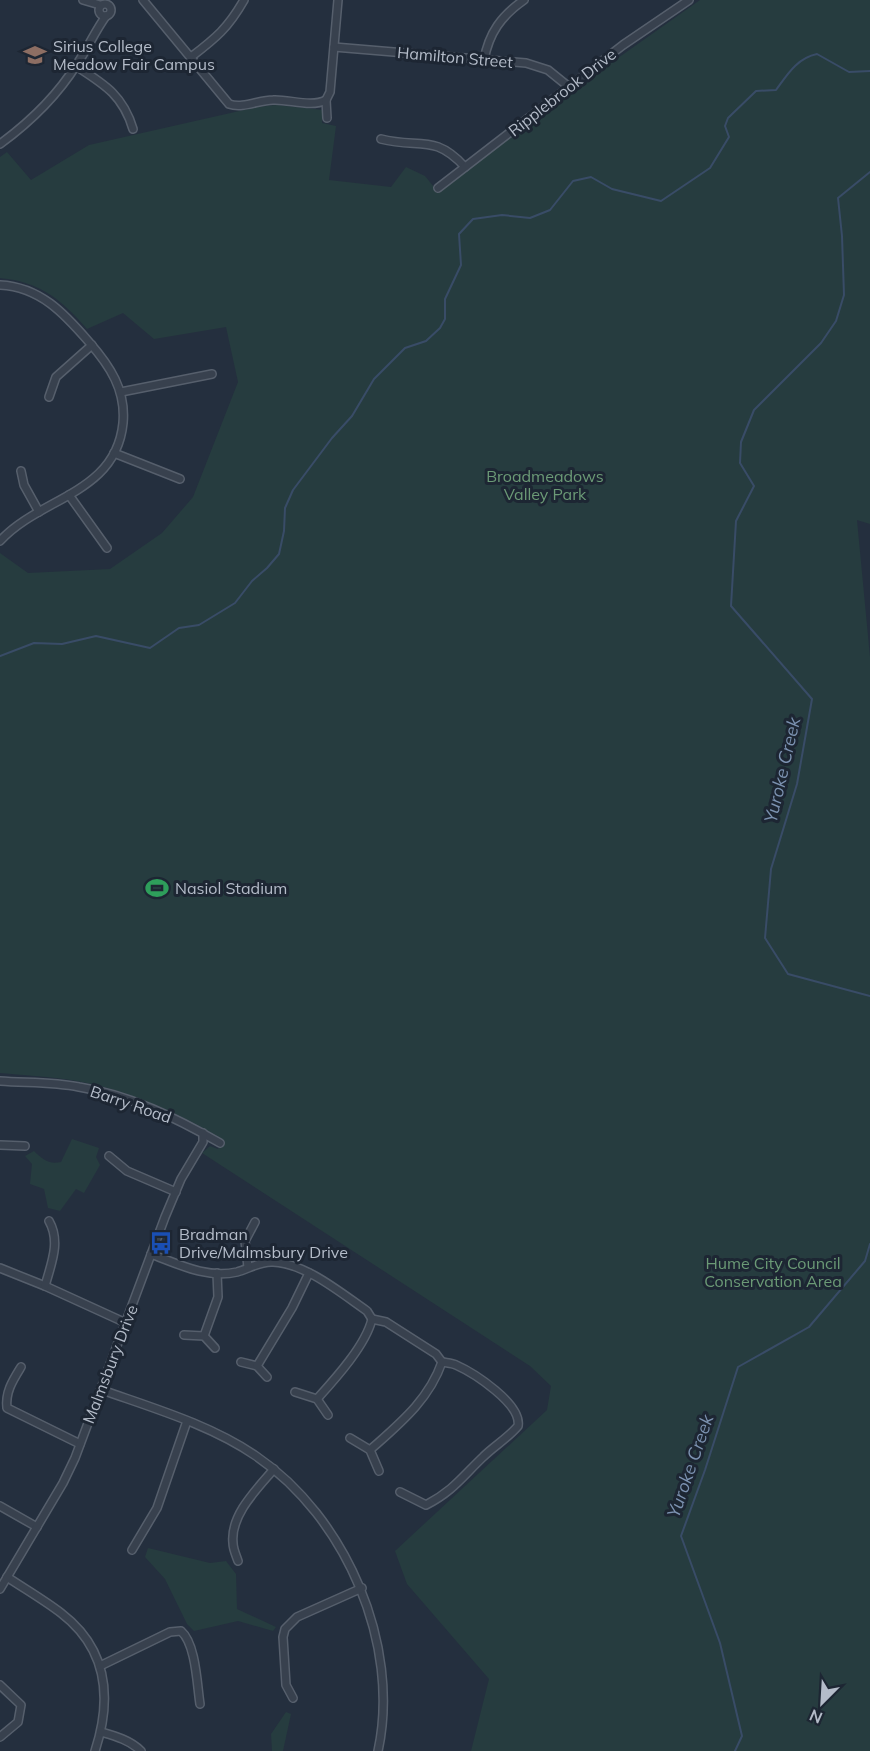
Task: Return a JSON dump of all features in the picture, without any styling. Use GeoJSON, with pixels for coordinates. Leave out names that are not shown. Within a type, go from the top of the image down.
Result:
{"type":"FeatureCollection","features":[{"type":"Feature","properties":{"kind":"street"},"geometry":{"type":"LineString","coordinates":[[143,0],[225,99],[234,106],[273,100],[315,103],[326,100]]}},
{"type":"Feature","properties":{"kind":"street"},"geometry":{"type":"LineString","coordinates":[[191,57],[222,32],[232,21],[244,0]]}},
{"type":"Feature","properties":{"kind":"street"},"geometry":{"type":"LineString","coordinates":[[327,118],[326,100],[330,92],[338,0]]}},
{"type":"Feature","properties":{"kind":"street"},"geometry":{"type":"LineString","coordinates":[[483,60],[489,39],[498,23],[524,0]]}},
{"type":"Feature","properties":{"kind":"street","name":"Ripplebrook Drive"},"geometry":{"type":"LineString","coordinates":[[438,188],[623,45],[689,0]]}},
{"type":"Feature","properties":{"kind":"street"},"geometry":{"type":"LineString","coordinates":[[0,144],[40,110],[76,66],[94,34],[105,7],[85,1]]}},
{"type":"Feature","properties":{"kind":"street","name":"Hamilton Street"},"geometry":{"type":"LineString","coordinates":[[334,47],[537,66],[557,75],[569,87]]}},
{"type":"Feature","properties":{"kind":"street"},"geometry":{"type":"LineString","coordinates":[[76,66],[113,92],[128,113],[133,129]]}},
{"type":"Feature","properties":{"kind":"street"},"geometry":{"type":"LineString","coordinates":[[381,139],[441,147],[453,154],[465,167]]}},
{"type":"Feature","properties":{"kind":"street"},"geometry":{"type":"LineString","coordinates":[[0,285],[18,288],[44,298],[63,312],[111,368],[121,392],[123,405],[122,428],[114,453],[106,466],[93,480],[19,525],[0,541]]}},
{"type":"Feature","properties":{"kind":"street"},"geometry":{"type":"LineString","coordinates":[[49,397],[56,377],[92,345]]}},
{"type":"Feature","properties":{"kind":"street"},"geometry":{"type":"LineString","coordinates":[[121,392],[212,374]]}},
{"type":"Feature","properties":{"kind":"street"},"geometry":{"type":"LineString","coordinates":[[114,453],[180,479]]}},
{"type":"Feature","properties":{"kind":"street"},"geometry":{"type":"LineString","coordinates":[[21,471],[24,485],[39,512]]}},
{"type":"Feature","properties":{"kind":"street"},"geometry":{"type":"LineString","coordinates":[[69,495],[107,548]]}},
{"type":"Feature","properties":{"kind":"street","name":"Barry Road"},"geometry":{"type":"LineString","coordinates":[[0,1081],[55,1084],[110,1094],[162,1112],[220,1143]]}},
{"type":"Feature","properties":{"kind":"street","name":"Malmsbury Drive"},"geometry":{"type":"LineString","coordinates":[[0,1589],[63,1483],[102,1390],[151,1254],[176,1192],[203,1142],[204,1133]]}},
{"type":"Feature","properties":{"kind":"street"},"geometry":{"type":"LineString","coordinates":[[0,1144],[25,1146]]}},
{"type":"Feature","properties":{"kind":"street"},"geometry":{"type":"LineString","coordinates":[[109,1156],[127,1171],[176,1192]]}},
{"type":"Feature","properties":{"kind":"street"},"geometry":{"type":"LineString","coordinates":[[45,1286],[56,1246],[54,1230],[49,1221]]}},
{"type":"Feature","properties":{"kind":"street"},"geometry":{"type":"LineString","coordinates":[[248,1267],[245,1241],[255,1221]]}},
{"type":"Feature","properties":{"kind":"street"},"geometry":{"type":"LineString","coordinates":[[151,1254],[192,1269],[217,1274],[237,1272],[248,1267],[273,1262],[309,1273],[367,1311],[372,1319],[386,1322],[436,1353],[442,1362],[455,1364],[499,1393],[516,1414],[519,1422],[516,1429],[481,1458],[455,1487],[426,1509],[400,1492]]}},
{"type":"Feature","properties":{"kind":"street"},"geometry":{"type":"LineString","coordinates":[[0,1268],[126,1323]]}},
{"type":"Feature","properties":{"kind":"street"},"geometry":{"type":"LineString","coordinates":[[257,1366],[292,1308],[309,1273]]}},
{"type":"Feature","properties":{"kind":"street"},"geometry":{"type":"LineString","coordinates":[[204,1336],[218,1297],[217,1274]]}},
{"type":"Feature","properties":{"kind":"street"},"geometry":{"type":"LineString","coordinates":[[317,1399],[339,1375],[367,1332],[372,1319]]}},
{"type":"Feature","properties":{"kind":"street"},"geometry":{"type":"LineString","coordinates":[[184,1335],[204,1336],[215,1348]]}},
{"type":"Feature","properties":{"kind":"street"},"geometry":{"type":"LineString","coordinates":[[241,1362],[257,1366],[267,1377]]}},
{"type":"Feature","properties":{"kind":"street"},"geometry":{"type":"LineString","coordinates":[[370,1450],[423,1400],[432,1387],[442,1362]]}},
{"type":"Feature","properties":{"kind":"street"},"geometry":{"type":"LineString","coordinates":[[21,1367],[12,1381],[6,1398],[7,1408],[80,1444]]}},
{"type":"Feature","properties":{"kind":"street"},"geometry":{"type":"LineString","coordinates":[[102,1390],[187,1421],[227,1439],[274,1469],[317,1514],[352,1568],[362,1588],[380,1656],[383,1726],[378,1751]]}},
{"type":"Feature","properties":{"kind":"street"},"geometry":{"type":"LineString","coordinates":[[295,1392],[317,1399],[328,1415]]}},
{"type":"Feature","properties":{"kind":"street"},"geometry":{"type":"LineString","coordinates":[[132,1550],[158,1508],[187,1421]]}},
{"type":"Feature","properties":{"kind":"street"},"geometry":{"type":"LineString","coordinates":[[350,1438],[370,1450],[379,1471]]}},
{"type":"Feature","properties":{"kind":"street"},"geometry":{"type":"LineString","coordinates":[[238,1561],[233,1545],[236,1524],[243,1509],[274,1469]]}},
{"type":"Feature","properties":{"kind":"street"},"geometry":{"type":"LineString","coordinates":[[0,1506],[37,1527]]}},
{"type":"Feature","properties":{"kind":"street"},"geometry":{"type":"LineString","coordinates":[[7,1577],[63,1614],[88,1642],[100,1666],[106,1699],[101,1732],[95,1751]]}},
{"type":"Feature","properties":{"kind":"street"},"geometry":{"type":"LineString","coordinates":[[293,1698],[286,1685],[283,1637],[285,1629],[297,1617],[362,1588]]}},
{"type":"Feature","properties":{"kind":"street"},"geometry":{"type":"LineString","coordinates":[[100,1666],[170,1632],[181,1631],[187,1636],[191,1647],[200,1704]]}},
{"type":"Feature","properties":{"kind":"street"},"geometry":{"type":"LineString","coordinates":[[0,1685],[21,1705],[18,1722],[0,1737]]}},
{"type":"Feature","properties":{"kind":"street"},"geometry":{"type":"LineString","coordinates":[[101,1732],[117,1736],[141,1751]]}},
{"type":"Feature","properties":{"kind":"green space","name":"Broadmeadows Valley Park"},"geometry":{"type":"Polygon","coordinates":[[[700,0],[870,0],[870,524],[857,520],[870,657],[870,1751],[471,1751],[489,1679],[407,1584],[395,1551],[547,1410],[551,1386],[530,1366],[202,1153],[210,1146],[218,1149],[224,1140],[176,1114],[127,1094],[69,1080],[0,1073],[0,553],[28,573],[110,569],[162,533],[193,497],[238,382],[226,327],[154,339],[123,313],[87,329],[68,309],[49,294],[27,283],[0,278],[0,157],[7,152],[31,180],[89,145],[257,107],[276,105],[323,110],[322,123],[336,126],[329,180],[391,187],[406,167],[425,176],[438,192],[550,106],[700,0]]]}},
{"type":"Feature","properties":{"kind":"green space"},"geometry":{"type":"Polygon","coordinates":[[[72,1139],[99,1148],[96,1157],[100,1165],[84,1193],[76,1189],[60,1211],[48,1208],[44,1189],[30,1184],[32,1164],[25,1156],[34,1151],[46,1161],[61,1162],[72,1139]]]}},
{"type":"Feature","properties":{"kind":"green space"},"geometry":{"type":"Polygon","coordinates":[[[148,1548],[210,1563],[226,1561],[236,1574],[237,1609],[276,1627],[273,1631],[238,1621],[194,1631],[187,1624],[165,1579],[145,1557],[148,1548]]]}},
{"type":"Feature","properties":{"kind":"green space"},"geometry":{"type":"Polygon","coordinates":[[[286,1712],[291,1714],[283,1751],[272,1751],[271,1734],[286,1712]]]}},
{"type":"Feature","properties":{"kind":"waterway"},"geometry":{"type":"LineString","coordinates":[[0,656],[34,643],[62,644],[96,636],[150,648],[179,628],[199,625],[235,603],[252,581],[279,554],[284,531],[285,508],[293,490],[332,438],[352,416],[374,379],[405,348],[426,341],[440,328],[445,319],[445,299],[461,265],[459,234],[473,219],[502,215],[530,218],[550,210],[573,181],[591,177],[612,189],[661,201],[710,168],[729,137],[725,126],[728,118],[756,91],[776,90],[793,68],[804,59],[817,54],[849,72],[870,71]]}},
{"type":"Feature","properties":{"kind":"waterway","name":"Yuroke Creek"},"geometry":{"type":"LineString","coordinates":[[870,172],[838,198],[844,295],[836,321],[821,343],[754,410],[741,442],[740,463],[754,486],[736,521],[731,606],[812,699],[797,784],[771,869],[765,938],[788,974],[870,996]]}},
{"type":"Feature","properties":{"kind":"waterway","name":"Yuroke Creek"},"geometry":{"type":"LineString","coordinates":[[735,1751],[742,1736],[720,1643],[681,1536],[738,1367],[809,1327],[865,1261],[870,1244]]}},
{"type":"Feature","properties":{"kind":"place","name":"Sirius College Meadow Fair Campus"},"geometry":{"type":"Point","coordinates":[35,55]}},
{"type":"Feature","properties":{"kind":"place","name":"Nasiol Stadium"},"geometry":{"type":"Point","coordinates":[157,888]}},
{"type":"Feature","properties":{"kind":"place","name":"Bradman Drive/Malmsbury Drive"},"geometry":{"type":"Point","coordinates":[161,1243]}},
{"type":"Feature","properties":{"kind":"park label","name":"Hume City Council Conservation Area"},"geometry":{"type":"Point","coordinates":[773,1272]}}]}
